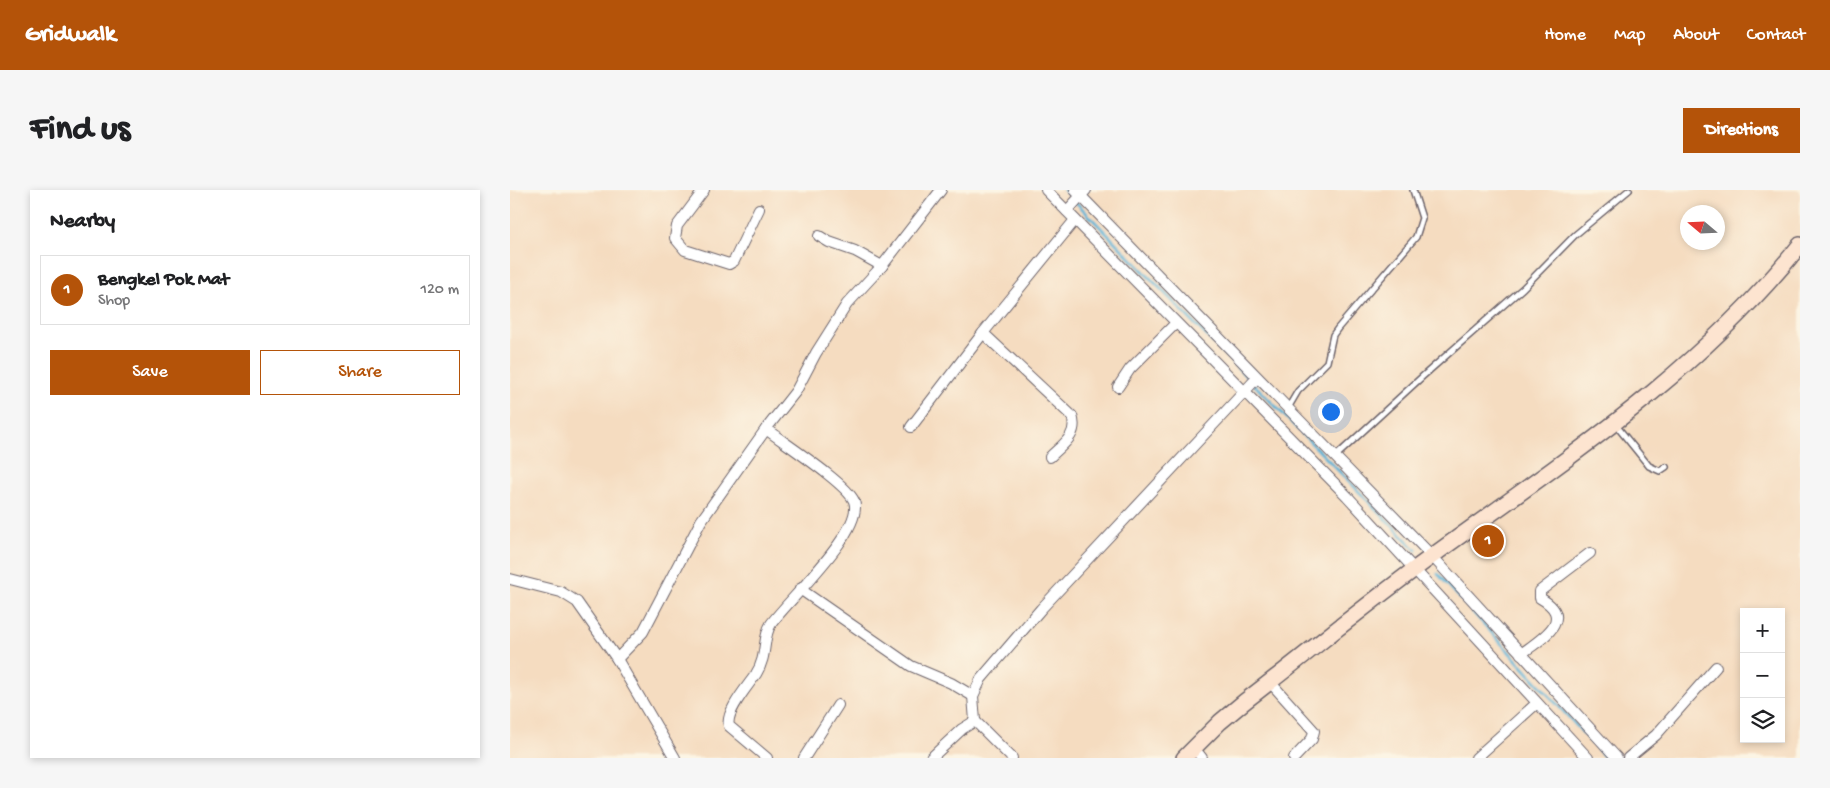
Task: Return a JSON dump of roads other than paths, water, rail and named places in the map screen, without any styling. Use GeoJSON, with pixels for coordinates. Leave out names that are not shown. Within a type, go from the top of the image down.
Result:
{"type":"FeatureCollection","features":[{"type":"Feature","properties":{"kind":"street"},"geometry":{"type":"LineString","coordinates":[[704,190],[677,226],[675,238],[685,250],[729,264],[734,262],[758,209]]}},
{"type":"Feature","properties":{"kind":"street"},"geometry":{"type":"LineString","coordinates":[[616,659],[643,632],[701,521],[766,429],[796,391],[816,353],[847,304],[882,266],[941,190]]}},
{"type":"Feature","properties":{"kind":"street"},"geometry":{"type":"LineString","coordinates":[[1046,190],[1076,199],[1251,385],[1347,496],[1588,758]]}},
{"type":"Feature","properties":{"kind":"street"},"geometry":{"type":"LineString","coordinates":[[911,427],[983,332],[1075,220],[1076,199]]}},
{"type":"Feature","properties":{"kind":"street"},"geometry":{"type":"LineString","coordinates":[[1075,220],[1176,323],[1251,385],[1288,408],[1432,556],[1617,758]]}},
{"type":"Feature","properties":{"kind":"street"},"geometry":{"type":"LineString","coordinates":[[820,236],[829,242],[855,251],[882,266]]}},
{"type":"Feature","properties":{"kind":"street"},"geometry":{"type":"LineString","coordinates":[[1193,755],[1220,722],[1270,682],[1414,569],[1615,424],[1673,377],[1727,328],[1770,284],[1800,245]]}},
{"type":"Feature","properties":{"kind":"street"},"geometry":{"type":"LineString","coordinates":[[1118,387],[1130,369],[1176,323]]}},
{"type":"Feature","properties":{"kind":"street"},"geometry":{"type":"LineString","coordinates":[[983,332],[1072,416],[1075,423],[1072,435],[1050,457]]}},
{"type":"Feature","properties":{"kind":"street"},"geometry":{"type":"LineString","coordinates":[[1012,758],[975,721],[973,696],[981,679],[1041,609],[1251,385]]}},
{"type":"Feature","properties":{"kind":"street"},"geometry":{"type":"LineString","coordinates":[[766,429],[836,482],[853,500],[856,509],[835,551],[800,589],[770,626],[762,663],[729,715],[727,721],[729,726],[767,758]]}},
{"type":"Feature","properties":{"kind":"street"},"geometry":{"type":"LineString","coordinates":[[1521,654],[1551,630],[1556,623],[1557,615],[1554,608],[1540,598],[1540,591],[1590,554]]}},
{"type":"Feature","properties":{"kind":"street"},"geometry":{"type":"LineString","coordinates":[[510,579],[561,592],[577,602],[616,659],[675,758]]}},
{"type":"Feature","properties":{"kind":"street"},"geometry":{"type":"LineString","coordinates":[[800,589],[911,666],[973,696]]}},
{"type":"Feature","properties":{"kind":"street"},"geometry":{"type":"LineString","coordinates":[[1628,758],[1656,735],[1716,667]]}},
{"type":"Feature","properties":{"kind":"street"},"geometry":{"type":"LineString","coordinates":[[1270,682],[1314,731],[1312,739],[1294,758]]}},
{"type":"Feature","properties":{"kind":"street"},"geometry":{"type":"LineString","coordinates":[[1476,758],[1537,703]]}},
{"type":"Feature","properties":{"kind":"street"},"geometry":{"type":"LineString","coordinates":[[804,758],[838,705]]}},
{"type":"Feature","properties":{"kind":"street"},"geometry":{"type":"LineString","coordinates":[[931,757],[975,721]]}},
{"type":"Feature","properties":{"kind":"lane"},"geometry":{"type":"LineString","coordinates":[[1288,408],[1298,391],[1327,362],[1333,335],[1338,328],[1416,238],[1422,218],[1421,209],[1413,190]]}},
{"type":"Feature","properties":{"kind":"lane"},"geometry":{"type":"LineString","coordinates":[[1336,456],[1523,288],[1575,235],[1629,190]]}},
{"type":"Feature","properties":{"kind":"lane"},"geometry":{"type":"LineString","coordinates":[[1615,424],[1648,466],[1660,470],[1666,467]]}},
{"type":"Feature","properties":{"kind":"waterway"},"geometry":{"type":"LineString","coordinates":[[1064,190],[1416,550]]}},
{"type":"Feature","properties":{"kind":"waterway"},"geometry":{"type":"LineString","coordinates":[[1438,574],[1606,758]]}},
{"type":"Feature","properties":{"kind":"place","name":"Bengkel Pok Mat"},"geometry":{"type":"Point","coordinates":[1488,541]}}]}
